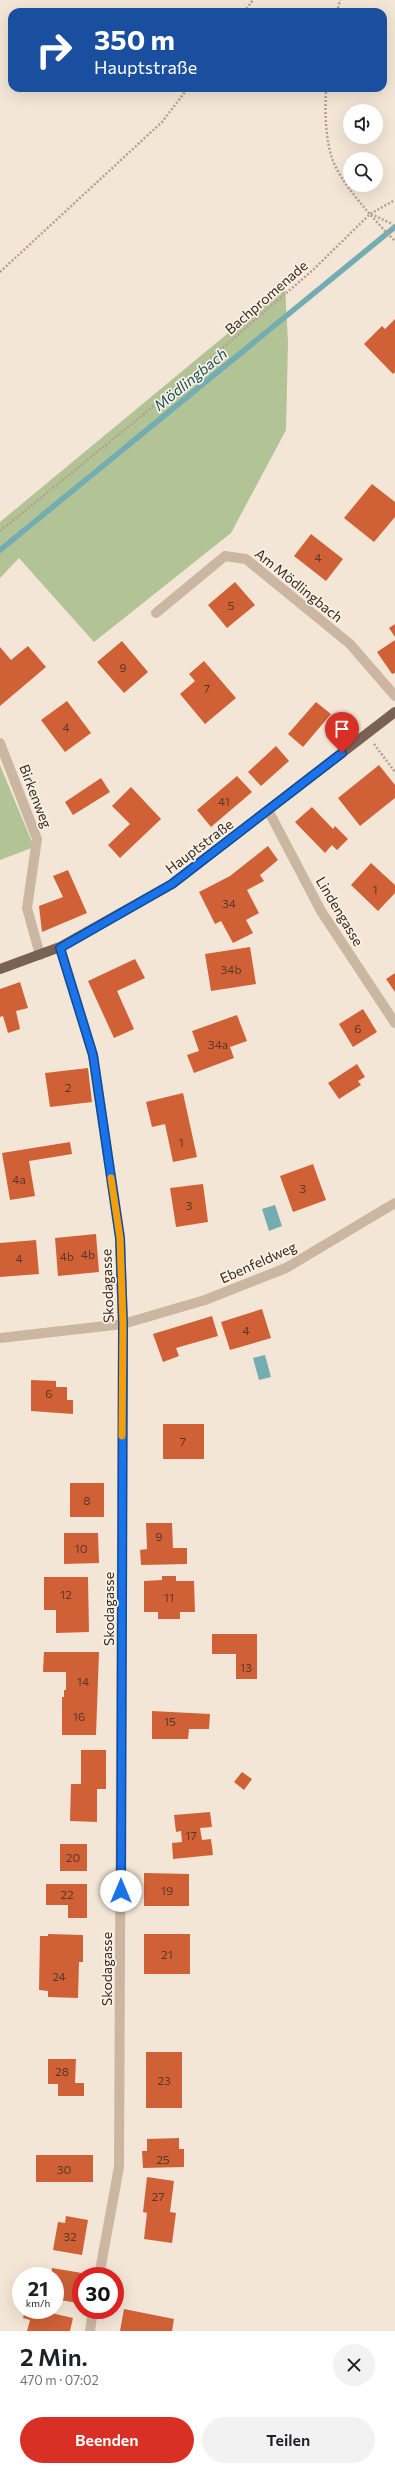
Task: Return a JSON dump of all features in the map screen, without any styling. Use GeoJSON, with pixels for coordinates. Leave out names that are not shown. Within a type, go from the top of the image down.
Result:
{"type":"FeatureCollection","features":[{"type":"Feature","properties":{"kind":"main road","name":"Hauptstraße"},"geometry":{"type":"LineString","coordinates":[[0,969],[60,948],[172,884],[395,712]]}},
{"type":"Feature","properties":{"kind":"street","name":"Am Mödlingbach"},"geometry":{"type":"LineString","coordinates":[[156,613],[225,556],[246,559],[350,644],[395,696]]}},
{"type":"Feature","properties":{"kind":"street","name":"Birkenweg"},"geometry":{"type":"LineString","coordinates":[[0,743],[37,840],[27,908],[40,955]]}},
{"type":"Feature","properties":{"kind":"street","name":"Lindengasse"},"geometry":{"type":"LineString","coordinates":[[268,810],[321,911],[395,1023]]}},
{"type":"Feature","properties":{"kind":"street","name":"Skodagasse"},"geometry":{"type":"LineString","coordinates":[[60,948],[93,1055],[120,1238],[123,1324],[119,2167],[101,2267]]}},
{"type":"Feature","properties":{"kind":"street","name":"Ebenfeldweg"},"geometry":{"type":"LineString","coordinates":[[0,1338],[123,1324],[205,1300],[286,1268],[395,1203]]}},
{"type":"Feature","properties":{"kind":"street"},"geometry":{"type":"LineString","coordinates":[[90,2331],[92,2319]]}},
{"type":"Feature","properties":{"kind":"path"},"geometry":{"type":"LineString","coordinates":[[0,272],[162,122],[185,92]]}},
{"type":"Feature","properties":{"kind":"path"},"geometry":{"type":"LineString","coordinates":[[326,92],[325,125],[331,157],[353,194],[379,226],[395,241]]}},
{"type":"Feature","properties":{"kind":"path","name":"Bachpromenade"},"geometry":{"type":"LineString","coordinates":[[0,531],[182,382],[313,270],[370,214],[395,200]]}},
{"type":"Feature","properties":{"kind":"path"},"geometry":{"type":"LineString","coordinates":[[370,214],[390,223],[395,228]]}},
{"type":"Feature","properties":{"kind":"path"},"geometry":{"type":"LineString","coordinates":[[367,734],[395,772]]}},
{"type":"Feature","properties":{"kind":"green space"},"geometry":{"type":"Polygon","coordinates":[[[285,286],[288,342],[286,430],[231,533],[94,642],[19,558],[0,578],[0,522],[285,286]]]}},
{"type":"Feature","properties":{"kind":"green space"},"geometry":{"type":"Polygon","coordinates":[[[0,765],[34,847],[0,860],[0,765]]]}},
{"type":"Feature","properties":{"kind":"water"},"geometry":{"type":"Polygon","coordinates":[[[275,1205],[282,1226],[269,1231],[262,1209],[275,1205]]]}},
{"type":"Feature","properties":{"kind":"water"},"geometry":{"type":"Polygon","coordinates":[[[265,1355],[271,1377],[259,1380],[253,1358],[265,1355]]]}},
{"type":"Feature","properties":{"kind":"building"},"geometry":{"type":"Polygon","coordinates":[[[395,319],[395,372],[393,374],[364,344],[382,326],[385,329],[395,319]]]}},
{"type":"Feature","properties":{"kind":"building"},"geometry":{"type":"Polygon","coordinates":[[[372,484],[395,502],[395,517],[374,542],[344,518],[372,484]]]}},
{"type":"Feature","properties":{"kind":"building"},"geometry":{"type":"Polygon","coordinates":[[[311,534],[343,559],[326,581],[294,556],[311,534]]]}},
{"type":"Feature","properties":{"kind":"building"},"geometry":{"type":"Polygon","coordinates":[[[235,582],[255,605],[227,628],[208,605],[235,582]]]}},
{"type":"Feature","properties":{"kind":"building"},"geometry":{"type":"Polygon","coordinates":[[[395,624],[395,637],[389,628],[395,624]]]}},
{"type":"Feature","properties":{"kind":"building"},"geometry":{"type":"Polygon","coordinates":[[[395,640],[395,673],[392,674],[377,652],[395,640]]]}},
{"type":"Feature","properties":{"kind":"building"},"geometry":{"type":"Polygon","coordinates":[[[122,641],[148,672],[124,693],[97,662],[122,641]]]}},
{"type":"Feature","properties":{"kind":"building"},"geometry":{"type":"Polygon","coordinates":[[[28,646],[46,667],[0,706],[0,647],[11,660],[28,646]]]}},
{"type":"Feature","properties":{"kind":"building"},"geometry":{"type":"Polygon","coordinates":[[[204,661],[236,698],[205,724],[180,694],[195,681],[189,674],[204,661]]]}},
{"type":"Feature","properties":{"kind":"building"},"geometry":{"type":"Polygon","coordinates":[[[67,701],[91,733],[65,752],[41,720],[67,701]]]}},
{"type":"Feature","properties":{"kind":"building"},"geometry":{"type":"Polygon","coordinates":[[[316,702],[331,714],[303,747],[288,734],[316,702]]]}},
{"type":"Feature","properties":{"kind":"building"},"geometry":{"type":"Polygon","coordinates":[[[276,746],[289,761],[261,786],[248,772],[276,746]]]}},
{"type":"Feature","properties":{"kind":"building"},"geometry":{"type":"Polygon","coordinates":[[[379,765],[395,785],[395,798],[360,826],[338,798],[379,765]]]}},
{"type":"Feature","properties":{"kind":"building"},"geometry":{"type":"Polygon","coordinates":[[[237,776],[252,792],[211,827],[197,810],[237,776]]]}},
{"type":"Feature","properties":{"kind":"building"},"geometry":{"type":"Polygon","coordinates":[[[101,778],[110,792],[73,815],[65,802],[101,778]]]}},
{"type":"Feature","properties":{"kind":"building"},"geometry":{"type":"Polygon","coordinates":[[[131,787],[161,819],[120,858],[108,845],[130,824],[112,806],[131,787]]]}},
{"type":"Feature","properties":{"kind":"building"},"geometry":{"type":"Polygon","coordinates":[[[312,807],[333,829],[335,826],[348,839],[337,850],[332,845],[325,853],[295,822],[312,807]]]}},
{"type":"Feature","properties":{"kind":"building"},"geometry":{"type":"Polygon","coordinates":[[[268,846],[278,860],[260,875],[264,881],[247,890],[259,913],[246,920],[253,933],[233,943],[221,921],[215,924],[199,892],[230,876],[268,846]]]}},
{"type":"Feature","properties":{"kind":"building"},"geometry":{"type":"Polygon","coordinates":[[[371,863],[395,885],[395,893],[378,911],[351,885],[371,863]]]}},
{"type":"Feature","properties":{"kind":"building"},"geometry":{"type":"Polygon","coordinates":[[[68,870],[87,913],[42,932],[39,906],[63,897],[53,876],[68,870]]]}},
{"type":"Feature","properties":{"kind":"building"},"geometry":{"type":"Polygon","coordinates":[[[250,947],[256,984],[211,991],[205,954],[250,947]]]}},
{"type":"Feature","properties":{"kind":"building"},"geometry":{"type":"Polygon","coordinates":[[[135,959],[145,978],[117,991],[134,1029],[114,1038],[88,981],[135,959]]]}},
{"type":"Feature","properties":{"kind":"building"},"geometry":{"type":"Polygon","coordinates":[[[395,973],[395,992],[386,979],[395,973]]]}},
{"type":"Feature","properties":{"kind":"building"},"geometry":{"type":"Polygon","coordinates":[[[20,982],[28,1008],[16,1011],[20,1029],[8,1033],[3,1016],[0,1017],[0,989],[20,982]]]}},
{"type":"Feature","properties":{"kind":"building"},"geometry":{"type":"Polygon","coordinates":[[[363,1009],[377,1032],[353,1047],[339,1024],[363,1009]]]}},
{"type":"Feature","properties":{"kind":"building"},"geometry":{"type":"Polygon","coordinates":[[[237,1015],[247,1041],[230,1047],[234,1058],[194,1073],[187,1055],[199,1051],[192,1031],[237,1015]]]}},
{"type":"Feature","properties":{"kind":"building"},"geometry":{"type":"Polygon","coordinates":[[[357,1064],[365,1077],[358,1081],[361,1085],[339,1099],[328,1083],[357,1064]]]}},
{"type":"Feature","properties":{"kind":"building"},"geometry":{"type":"Polygon","coordinates":[[[88,1068],[92,1102],[50,1107],[45,1073],[88,1068]]]}},
{"type":"Feature","properties":{"kind":"building"},"geometry":{"type":"Polygon","coordinates":[[[183,1093],[197,1157],[173,1162],[165,1124],[152,1127],[146,1102],[183,1093]]]}},
{"type":"Feature","properties":{"kind":"building"},"geometry":{"type":"Polygon","coordinates":[[[70,1142],[72,1154],[29,1161],[35,1196],[10,1200],[2,1153],[70,1142]]]}},
{"type":"Feature","properties":{"kind":"building"},"geometry":{"type":"Polygon","coordinates":[[[313,1164],[326,1200],[293,1212],[280,1176],[313,1164]]]}},
{"type":"Feature","properties":{"kind":"building"},"geometry":{"type":"Polygon","coordinates":[[[203,1184],[208,1222],[176,1227],[170,1188],[203,1184]]]}},
{"type":"Feature","properties":{"kind":"building"},"geometry":{"type":"Polygon","coordinates":[[[96,1234],[99,1272],[58,1276],[55,1238],[96,1234]]]}},
{"type":"Feature","properties":{"kind":"building"},"geometry":{"type":"Polygon","coordinates":[[[36,1240],[39,1274],[0,1277],[0,1243],[36,1240]]]}},
{"type":"Feature","properties":{"kind":"building"},"geometry":{"type":"Polygon","coordinates":[[[262,1309],[271,1338],[230,1350],[221,1322],[262,1309]]]}},
{"type":"Feature","properties":{"kind":"building"},"geometry":{"type":"Polygon","coordinates":[[[212,1316],[218,1336],[176,1348],[179,1356],[163,1362],[153,1334],[212,1316]]]}},
{"type":"Feature","properties":{"kind":"building"},"geometry":{"type":"Polygon","coordinates":[[[31,1380],[56,1381],[56,1387],[67,1387],[67,1400],[73,1400],[73,1414],[31,1411],[31,1380]]]}},
{"type":"Feature","properties":{"kind":"building"},"geometry":{"type":"Polygon","coordinates":[[[163,1424],[204,1424],[204,1459],[163,1459],[163,1424]]]}},
{"type":"Feature","properties":{"kind":"building"},"geometry":{"type":"Polygon","coordinates":[[[70,1483],[104,1483],[104,1517],[70,1517],[70,1483]]]}},
{"type":"Feature","properties":{"kind":"building"},"geometry":{"type":"Polygon","coordinates":[[[146,1523],[172,1523],[173,1548],[187,1548],[187,1564],[141,1565],[140,1550],[147,1549],[146,1523]]]}},
{"type":"Feature","properties":{"kind":"building"},"geometry":{"type":"Polygon","coordinates":[[[64,1533],[98,1533],[99,1563],[64,1564],[64,1533]]]}},
{"type":"Feature","properties":{"kind":"building"},"geometry":{"type":"Polygon","coordinates":[[[162,1576],[176,1576],[176,1581],[194,1581],[195,1612],[180,1612],[180,1619],[158,1619],[158,1612],[144,1612],[144,1581],[162,1580],[162,1576]]]}},
{"type":"Feature","properties":{"kind":"building"},"geometry":{"type":"Polygon","coordinates":[[[44,1577],[88,1577],[89,1632],[56,1633],[56,1610],[44,1610],[44,1577]]]}},
{"type":"Feature","properties":{"kind":"building"},"geometry":{"type":"Polygon","coordinates":[[[212,1634],[257,1634],[257,1679],[236,1679],[236,1654],[212,1654],[212,1634]]]}},
{"type":"Feature","properties":{"kind":"building"},"geometry":{"type":"Polygon","coordinates":[[[44,1652],[99,1652],[96,1735],[62,1735],[62,1697],[64,1697],[64,1690],[66,1690],[66,1672],[43,1672],[44,1652]]]}},
{"type":"Feature","properties":{"kind":"building"},"geometry":{"type":"Polygon","coordinates":[[[152,1711],[210,1714],[209,1729],[189,1729],[188,1739],[152,1739],[152,1711]]]}},
{"type":"Feature","properties":{"kind":"building"},"geometry":{"type":"Polygon","coordinates":[[[81,1750],[106,1750],[106,1789],[97,1789],[97,1822],[70,1821],[71,1784],[81,1784],[81,1750]]]}},
{"type":"Feature","properties":{"kind":"building"},"geometry":{"type":"Polygon","coordinates":[[[242,1772],[252,1779],[244,1790],[234,1782],[242,1772]]]}},
{"type":"Feature","properties":{"kind":"building"},"geometry":{"type":"Polygon","coordinates":[[[210,1812],[212,1827],[200,1828],[202,1840],[211,1839],[213,1855],[173,1859],[172,1843],[182,1842],[181,1831],[176,1832],[174,1815],[210,1812]]]}},
{"type":"Feature","properties":{"kind":"building"},"geometry":{"type":"Polygon","coordinates":[[[60,1844],[87,1844],[87,1871],[60,1871],[60,1844]]]}},
{"type":"Feature","properties":{"kind":"building"},"geometry":{"type":"Polygon","coordinates":[[[144,1873],[189,1874],[189,1906],[144,1906],[144,1873]]]}},
{"type":"Feature","properties":{"kind":"building"},"geometry":{"type":"Polygon","coordinates":[[[46,1884],[87,1884],[87,1918],[68,1918],[68,1905],[46,1905],[46,1884]]]}},
{"type":"Feature","properties":{"kind":"building"},"geometry":{"type":"Polygon","coordinates":[[[48,1934],[83,1935],[83,1962],[79,1962],[78,1998],[48,1997],[48,1991],[39,1990],[40,1936],[48,1936],[48,1934]]]}},
{"type":"Feature","properties":{"kind":"building"},"geometry":{"type":"Polygon","coordinates":[[[144,1934],[190,1934],[190,1974],[144,1974],[144,1934]]]}},
{"type":"Feature","properties":{"kind":"building"},"geometry":{"type":"Polygon","coordinates":[[[146,2052],[182,2052],[182,2108],[146,2108],[146,2052]]]}},
{"type":"Feature","properties":{"kind":"building"},"geometry":{"type":"Polygon","coordinates":[[[48,2059],[76,2059],[75,2083],[84,2083],[84,2096],[58,2096],[58,2084],[48,2084],[48,2059]]]}},
{"type":"Feature","properties":{"kind":"building"},"geometry":{"type":"Polygon","coordinates":[[[179,2138],[179,2149],[184,2149],[184,2167],[143,2168],[142,2151],[147,2151],[147,2139],[179,2138]]]}},
{"type":"Feature","properties":{"kind":"building"},"geometry":{"type":"Polygon","coordinates":[[[36,2155],[93,2155],[93,2182],[36,2182],[36,2155]]]}},
{"type":"Feature","properties":{"kind":"building"},"geometry":{"type":"Polygon","coordinates":[[[147,2177],[174,2181],[170,2212],[176,2213],[172,2243],[144,2239],[147,2213],[143,2212],[147,2177]]]}},
{"type":"Feature","properties":{"kind":"building"},"geometry":{"type":"Polygon","coordinates":[[[66,2216],[88,2220],[82,2255],[53,2250],[58,2222],[65,2223],[66,2216]]]}},
{"type":"Feature","properties":{"kind":"building"},"geometry":{"type":"Polygon","coordinates":[[[64,2270],[72,2271],[72,2302],[64,2301],[64,2270]]]}},
{"type":"Feature","properties":{"kind":"building"},"geometry":{"type":"Polygon","coordinates":[[[124,2309],[174,2319],[172,2331],[120,2331],[122,2319],[124,2319],[124,2309]]]}},
{"type":"Feature","properties":{"kind":"building"},"geometry":{"type":"Polygon","coordinates":[[[64,2316],[73,2319],[70,2331],[27,2331],[30,2320],[26,2319],[64,2319],[64,2316]]]}},
{"type":"Feature","properties":{"kind":"waterway","name":"Mödlingbach"},"geometry":{"type":"LineString","coordinates":[[0,550],[395,227]]}},
{"type":"Feature","properties":{"kind":"slow traffic"},"geometry":{"type":"LineString","coordinates":[[111,1178],[120,1238],[123,1324],[122,1436]]}},
{"type":"Feature","properties":{"kind":"route"},"geometry":{"type":"LineString","coordinates":[[121,1891],[123,1324],[120,1238],[93,1055],[60,948],[172,884],[342,753]]}}]}
